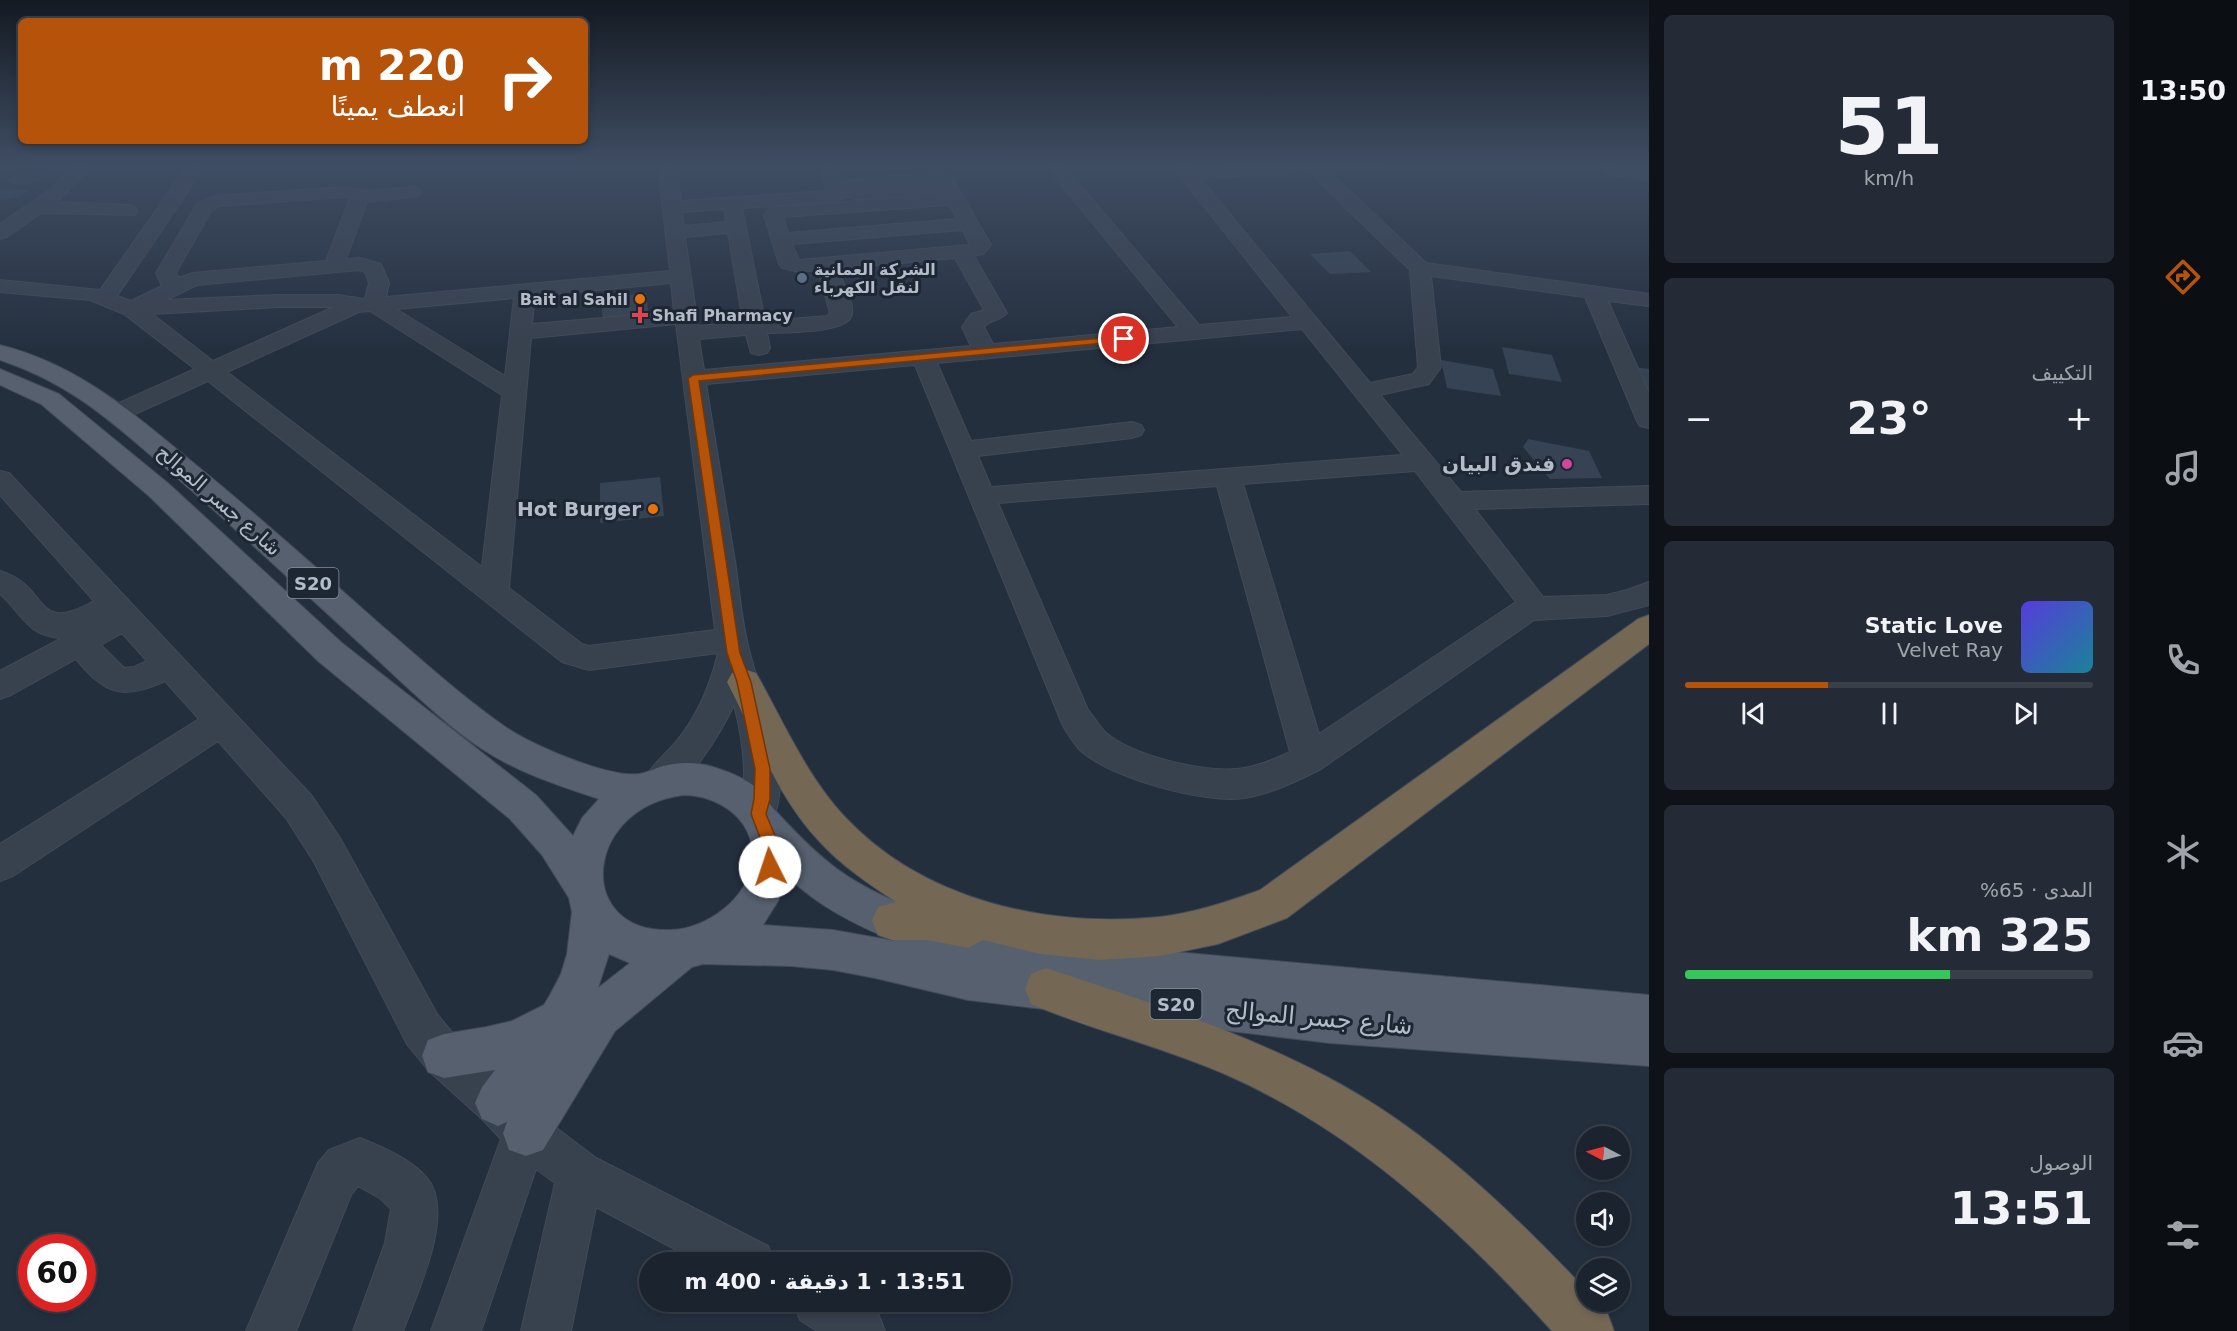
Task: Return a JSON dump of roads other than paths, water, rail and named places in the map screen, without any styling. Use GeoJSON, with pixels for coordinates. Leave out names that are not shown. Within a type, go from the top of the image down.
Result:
{"type":"FeatureCollection","features":[{"type":"Feature","properties":{"kind":"highway"},"geometry":{"type":"LineString","coordinates":[[892,921],[946,924],[1063,946],[1089,946],[1210,928],[1244,918],[1273,905],[1649,627]]}},
{"type":"Feature","properties":{"kind":"highway"},"geometry":{"type":"LineString","coordinates":[[737,658],[812,804],[856,852],[885,874],[916,893],[951,908],[1006,926],[1063,937],[1139,940]]}},
{"type":"Feature","properties":{"kind":"highway"},"geometry":{"type":"LineString","coordinates":[[1046,989],[1231,1053],[1302,1088],[1345,1114],[1403,1155],[1480,1218],[1523,1260],[1588,1331]]}},
{"type":"Feature","properties":{"kind":"main road","name":"شارع جسر الموالح"},"geometry":{"type":"LineString","coordinates":[[0,352],[36,364],[78,385],[117,413],[211,492],[431,688],[494,738],[518,753],[574,777],[649,786]]}},
{"type":"Feature","properties":{"kind":"main road","name":"شارع جسر الموالح"},"geometry":{"type":"LineString","coordinates":[[0,376],[50,399],[159,490],[330,652],[390,703],[523,807],[556,843],[588,898]]}},
{"type":"Feature","properties":{"kind":"main road","name":"S20"},"geometry":{"type":"LineString","coordinates":[[649,786],[683,779],[705,780],[726,787],[744,798],[761,818]]}},
{"type":"Feature","properties":{"kind":"main road"},"geometry":{"type":"LineString","coordinates":[[512,1118],[580,981],[586,963],[590,945],[588,898],[583,864],[589,842],[607,815],[618,804],[649,786]]}},
{"type":"Feature","properties":{"kind":"main road","name":"شارع جسر الموالح"},"geometry":{"type":"LineString","coordinates":[[761,818],[806,868],[831,888],[860,906],[892,921],[968,944],[1056,962],[1649,1017]]}},
{"type":"Feature","properties":{"kind":"main road"},"geometry":{"type":"LineString","coordinates":[[512,1118],[600,1016],[618,999],[692,947],[730,931],[750,912],[764,890],[770,867],[770,843],[761,818]]}},
{"type":"Feature","properties":{"kind":"main road","name":"S20"},"geometry":{"type":"LineString","coordinates":[[588,898],[606,928],[627,942],[652,950],[692,947]]}},
{"type":"Feature","properties":{"kind":"main road","name":"شارع جسر الموالح"},"geometry":{"type":"LineString","coordinates":[[692,947],[791,946],[832,950],[875,957],[968,980],[1046,989],[1330,1021],[1649,1044]]}},
{"type":"Feature","properties":{"kind":"main road"},"geometry":{"type":"LineString","coordinates":[[444,1056],[508,1046],[535,1034],[560,1018]]}},
{"type":"Feature","properties":{"kind":"street"},"geometry":{"type":"LineString","coordinates":[[105,298],[154,227]]}},
{"type":"Feature","properties":{"kind":"street"},"geometry":{"type":"LineString","coordinates":[[173,288],[166,273],[194,227]]}},
{"type":"Feature","properties":{"kind":"street"},"geometry":{"type":"LineString","coordinates":[[334,266],[350,227]]}},
{"type":"Feature","properties":{"kind":"street"},"geometry":{"type":"LineString","coordinates":[[676,227],[693,378],[737,658],[762,769],[761,818]]}},
{"type":"Feature","properties":{"kind":"street"},"geometry":{"type":"LineString","coordinates":[[677,232],[735,227]]}},
{"type":"Feature","properties":{"kind":"street"},"geometry":{"type":"LineString","coordinates":[[736,227],[763,372]]}},
{"type":"Feature","properties":{"kind":"street"},"geometry":{"type":"LineString","coordinates":[[777,227],[789,264],[799,266],[976,250],[981,245],[971,227]]}},
{"type":"Feature","properties":{"kind":"street"},"geometry":{"type":"LineString","coordinates":[[781,239],[861,227]]}},
{"type":"Feature","properties":{"kind":"street"},"geometry":{"type":"LineString","coordinates":[[1105,227],[1192,332]]}},
{"type":"Feature","properties":{"kind":"street"},"geometry":{"type":"LineString","coordinates":[[923,357],[1075,717],[1095,743],[1128,762],[1194,779],[1233,785],[1273,777],[1309,759],[1528,609],[1531,604],[1454,501],[1231,227]]}},
{"type":"Feature","properties":{"kind":"street"},"geometry":{"type":"LineString","coordinates":[[1377,227],[1420,268],[1649,300]]}},
{"type":"Feature","properties":{"kind":"street"},"geometry":{"type":"LineString","coordinates":[[961,251],[996,313],[979,319],[973,327],[986,353]]}},
{"type":"Feature","properties":{"kind":"street"},"geometry":{"type":"LineString","coordinates":[[521,333],[687,325],[755,328],[832,322],[841,316],[841,308],[825,263]]}},
{"type":"Feature","properties":{"kind":"street"},"geometry":{"type":"LineString","coordinates":[[117,413],[210,370],[364,305],[379,283],[374,268],[360,264],[193,279],[132,309]]}},
{"type":"Feature","properties":{"kind":"street"},"geometry":{"type":"LineString","coordinates":[[1364,391],[1421,379],[1430,367],[1420,268]]}},
{"type":"Feature","properties":{"kind":"street"},"geometry":{"type":"LineString","coordinates":[[132,309],[279,301],[338,301],[364,305],[682,276]]}},
{"type":"Feature","properties":{"kind":"street"},"geometry":{"type":"LineString","coordinates":[[0,286],[68,290],[105,298],[132,309],[569,652],[583,658],[737,658]]}},
{"type":"Feature","properties":{"kind":"street"},"geometry":{"type":"LineString","coordinates":[[494,593],[525,290]]}},
{"type":"Feature","properties":{"kind":"street"},"geometry":{"type":"LineString","coordinates":[[1594,292],[1649,421]]}},
{"type":"Feature","properties":{"kind":"street"},"geometry":{"type":"LineString","coordinates":[[364,305],[515,393]]}},
{"type":"Feature","properties":{"kind":"street"},"geometry":{"type":"LineString","coordinates":[[693,378],[1308,322]]}},
{"type":"Feature","properties":{"kind":"street"},"geometry":{"type":"LineString","coordinates":[[962,450],[1132,430]]}},
{"type":"Feature","properties":{"kind":"street"},"geometry":{"type":"LineString","coordinates":[[982,496],[1422,462]]}},
{"type":"Feature","properties":{"kind":"street"},"geometry":{"type":"LineString","coordinates":[[1228,477],[1309,759]]}},
{"type":"Feature","properties":{"kind":"street"},"geometry":{"type":"LineString","coordinates":[[5,492],[120,610],[283,789],[314,828],[422,1029],[444,1056],[512,1118],[580,1174],[729,1252]]}},
{"type":"Feature","properties":{"kind":"street"},"geometry":{"type":"LineString","coordinates":[[1454,501],[1639,495],[1649,515]]}},
{"type":"Feature","properties":{"kind":"street"},"geometry":{"type":"LineString","coordinates":[[0,581],[15,590],[35,618],[48,626],[59,626],[120,610]]}},
{"type":"Feature","properties":{"kind":"street"},"geometry":{"type":"LineString","coordinates":[[1528,609],[1611,605],[1649,593]]}},
{"type":"Feature","properties":{"kind":"street"},"geometry":{"type":"LineString","coordinates":[[5,674],[80,642],[120,610]]}},
{"type":"Feature","properties":{"kind":"street"},"geometry":{"type":"LineString","coordinates":[[80,642],[107,674],[118,681],[145,677],[169,664]]}},
{"type":"Feature","properties":{"kind":"street"},"geometry":{"type":"LineString","coordinates":[[649,786],[681,762],[712,718],[737,658]]}},
{"type":"Feature","properties":{"kind":"street"},"geometry":{"type":"LineString","coordinates":[[0,864],[221,722]]}},
{"type":"Feature","properties":{"kind":"street"},"geometry":{"type":"LineString","coordinates":[[456,1331],[512,1118]]}},
{"type":"Feature","properties":{"kind":"street"},"geometry":{"type":"LineString","coordinates":[[271,1331],[333,1179],[345,1166],[360,1161],[406,1189],[413,1197],[415,1207],[412,1231],[378,1331]]}},
{"type":"Feature","properties":{"kind":"street"},"geometry":{"type":"LineString","coordinates":[[546,1331],[580,1174]]}},
{"type":"Feature","properties":{"kind":"street"},"geometry":{"type":"LineString","coordinates":[[832,1312],[860,1331]]}},
{"type":"Feature","properties":{"kind":"place","name":"الشرکة العمانیة لنقل الکهرباء"},"geometry":{"type":"Point","coordinates":[802,278]}},
{"type":"Feature","properties":{"kind":"place","name":"Bait al Sahil"},"geometry":{"type":"Point","coordinates":[640,299]}},
{"type":"Feature","properties":{"kind":"place","name":"Shafi Pharmacy"},"geometry":{"type":"Point","coordinates":[640,315]}},
{"type":"Feature","properties":{"kind":"place","name":"فندق البيان"},"geometry":{"type":"Point","coordinates":[1567,464]}},
{"type":"Feature","properties":{"kind":"place","name":"Hot Burger"},"geometry":{"type":"Point","coordinates":[653,509]}}]}
